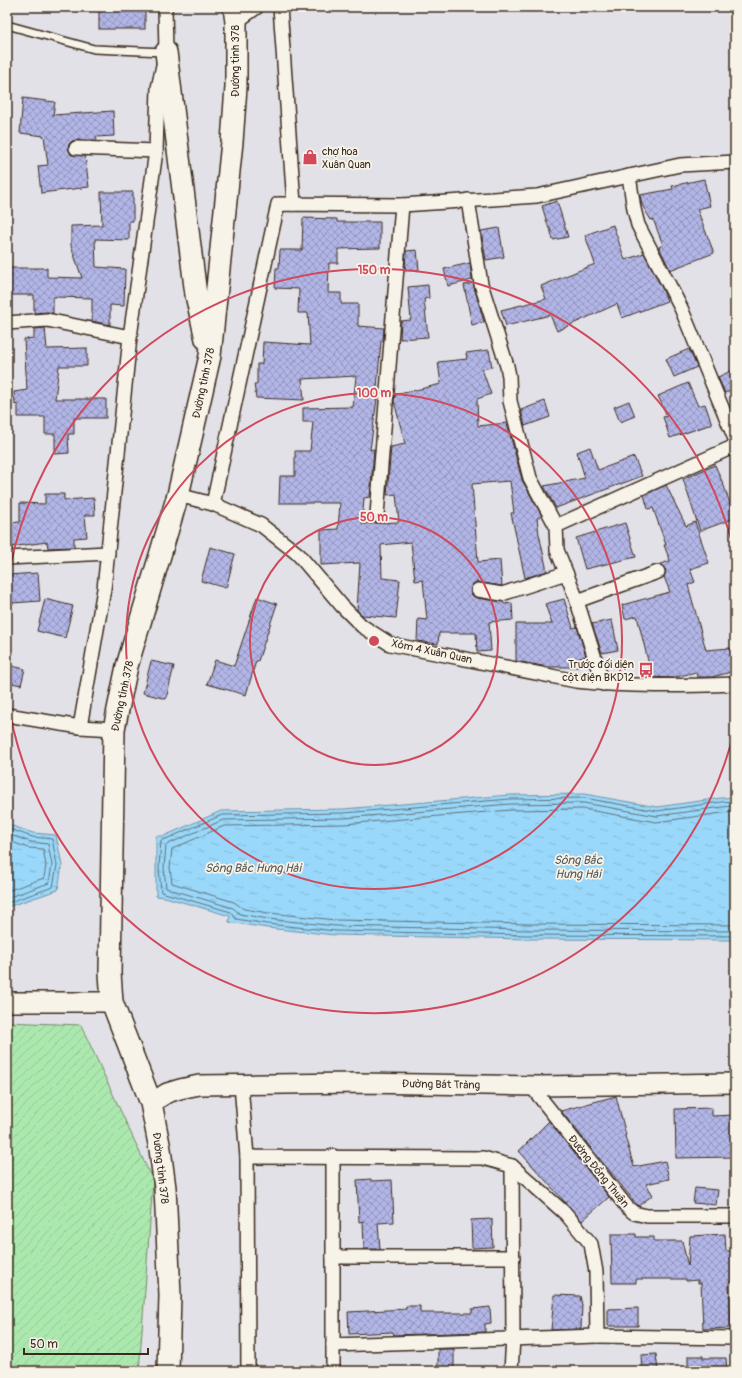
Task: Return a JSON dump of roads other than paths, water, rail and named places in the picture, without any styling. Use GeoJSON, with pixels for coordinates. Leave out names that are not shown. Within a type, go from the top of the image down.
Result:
{"type":"FeatureCollection","features":[{"type":"Feature","properties":{"kind":"main road","name":"Đường tỉnh 378"},"geometry":{"type":"LineString","coordinates":[[168,1371],[170,1295],[165,1188],[160,1150],[151,1103],[112,1002],[110,973],[114,739],[127,666],[178,495],[210,356],[232,142],[236,87],[235,15]]}},
{"type":"Feature","properties":{"kind":"main road"},"geometry":{"type":"LineString","coordinates":[[166,52],[196,295],[210,356]]}},
{"type":"Feature","properties":{"kind":"street"},"geometry":{"type":"LineString","coordinates":[[80,727],[104,590],[130,337],[156,151],[158,88],[166,52],[165,7]]}},
{"type":"Feature","properties":{"kind":"street"},"geometry":{"type":"LineString","coordinates":[[235,15],[257,7]]}},
{"type":"Feature","properties":{"kind":"street"},"geometry":{"type":"LineString","coordinates":[[280,7],[294,204]]}},
{"type":"Feature","properties":{"kind":"street"},"geometry":{"type":"LineString","coordinates":[[76,148],[156,151]]}},
{"type":"Feature","properties":{"kind":"street"},"geometry":{"type":"LineString","coordinates":[[213,504],[278,204],[402,205],[538,196],[680,165],[735,162]]}},
{"type":"Feature","properties":{"kind":"street"},"geometry":{"type":"LineString","coordinates":[[629,176],[634,210],[638,225],[681,308],[735,440]]}},
{"type":"Feature","properties":{"kind":"street"},"geometry":{"type":"LineString","coordinates":[[468,200],[481,284],[507,366],[510,401],[530,478],[556,526],[557,550],[577,601],[603,684]]}},
{"type":"Feature","properties":{"kind":"street"},"geometry":{"type":"LineString","coordinates":[[377,515],[402,205]]}},
{"type":"Feature","properties":{"kind":"street"},"geometry":{"type":"LineString","coordinates":[[7,323],[47,320],[130,337]]}},
{"type":"Feature","properties":{"kind":"street"},"geometry":{"type":"LineString","coordinates":[[556,526],[735,446]]}},
{"type":"Feature","properties":{"kind":"street","name":"Xóm 4 Xuân Quan"},"geometry":{"type":"LineString","coordinates":[[178,495],[213,504],[261,525],[298,554],[342,606],[362,626],[390,644],[576,681],[603,684],[735,684]]}},
{"type":"Feature","properties":{"kind":"street"},"geometry":{"type":"LineString","coordinates":[[7,558],[108,553]]}},
{"type":"Feature","properties":{"kind":"street"},"geometry":{"type":"LineString","coordinates":[[577,601],[658,572]]}},
{"type":"Feature","properties":{"kind":"street"},"geometry":{"type":"LineString","coordinates":[[478,590],[502,594],[566,573]]}},
{"type":"Feature","properties":{"kind":"street"},"geometry":{"type":"LineString","coordinates":[[7,715],[80,727],[114,739]]}},
{"type":"Feature","properties":{"kind":"street"},"geometry":{"type":"LineString","coordinates":[[7,1002],[112,1002]]}},
{"type":"Feature","properties":{"kind":"street","name":"Đường Bát Tràng"},"geometry":{"type":"LineString","coordinates":[[151,1103],[167,1093],[199,1086],[359,1082],[531,1086],[735,1083]]}},
{"type":"Feature","properties":{"kind":"street"},"geometry":{"type":"LineString","coordinates":[[241,1085],[247,1157],[248,1371]]}},
{"type":"Feature","properties":{"kind":"street","name":"Đường Đồng Thuận"},"geometry":{"type":"LineString","coordinates":[[531,1086],[627,1208],[634,1213],[647,1216],[735,1216]]}},
{"type":"Feature","properties":{"kind":"street"},"geometry":{"type":"LineString","coordinates":[[247,1157],[333,1156],[484,1158],[512,1166],[566,1214],[591,1244],[596,1272],[597,1336]]}},
{"type":"Feature","properties":{"kind":"street"},"geometry":{"type":"LineString","coordinates":[[333,1156],[333,1371]]}},
{"type":"Feature","properties":{"kind":"street"},"geometry":{"type":"LineString","coordinates":[[510,1371],[513,1338],[512,1166]]}},
{"type":"Feature","properties":{"kind":"street"},"geometry":{"type":"LineString","coordinates":[[333,1258],[513,1257]]}},
{"type":"Feature","properties":{"kind":"street"},"geometry":{"type":"LineString","coordinates":[[333,1345],[597,1336],[735,1338]]}},
{"type":"Feature","properties":{"kind":"lane"},"geometry":{"type":"LineString","coordinates":[[7,25],[94,49],[166,52]]}},
{"type":"Feature","properties":{"kind":"water","name":"Sông Bắc Hưng Hải"},"geometry":{"type":"Polygon","coordinates":[[[584,794],[657,807],[735,797],[735,940],[529,939],[335,935],[267,928],[229,922],[230,916],[165,897],[156,896],[156,836],[164,836],[221,811],[343,809],[510,795],[584,794]]]}},
{"type":"Feature","properties":{"kind":"water"},"geometry":{"type":"Polygon","coordinates":[[[7,824],[33,833],[56,835],[62,865],[58,890],[7,907],[7,824]]]}},
{"type":"Feature","properties":{"kind":"place","name":"chợ hoa Xuân Quan"},"geometry":{"type":"Point","coordinates":[310,157]}},
{"type":"Feature","properties":{"kind":"place","name":"Trước đối diện cột điện BKD12"},"geometry":{"type":"Point","coordinates":[646,670]}}]}
